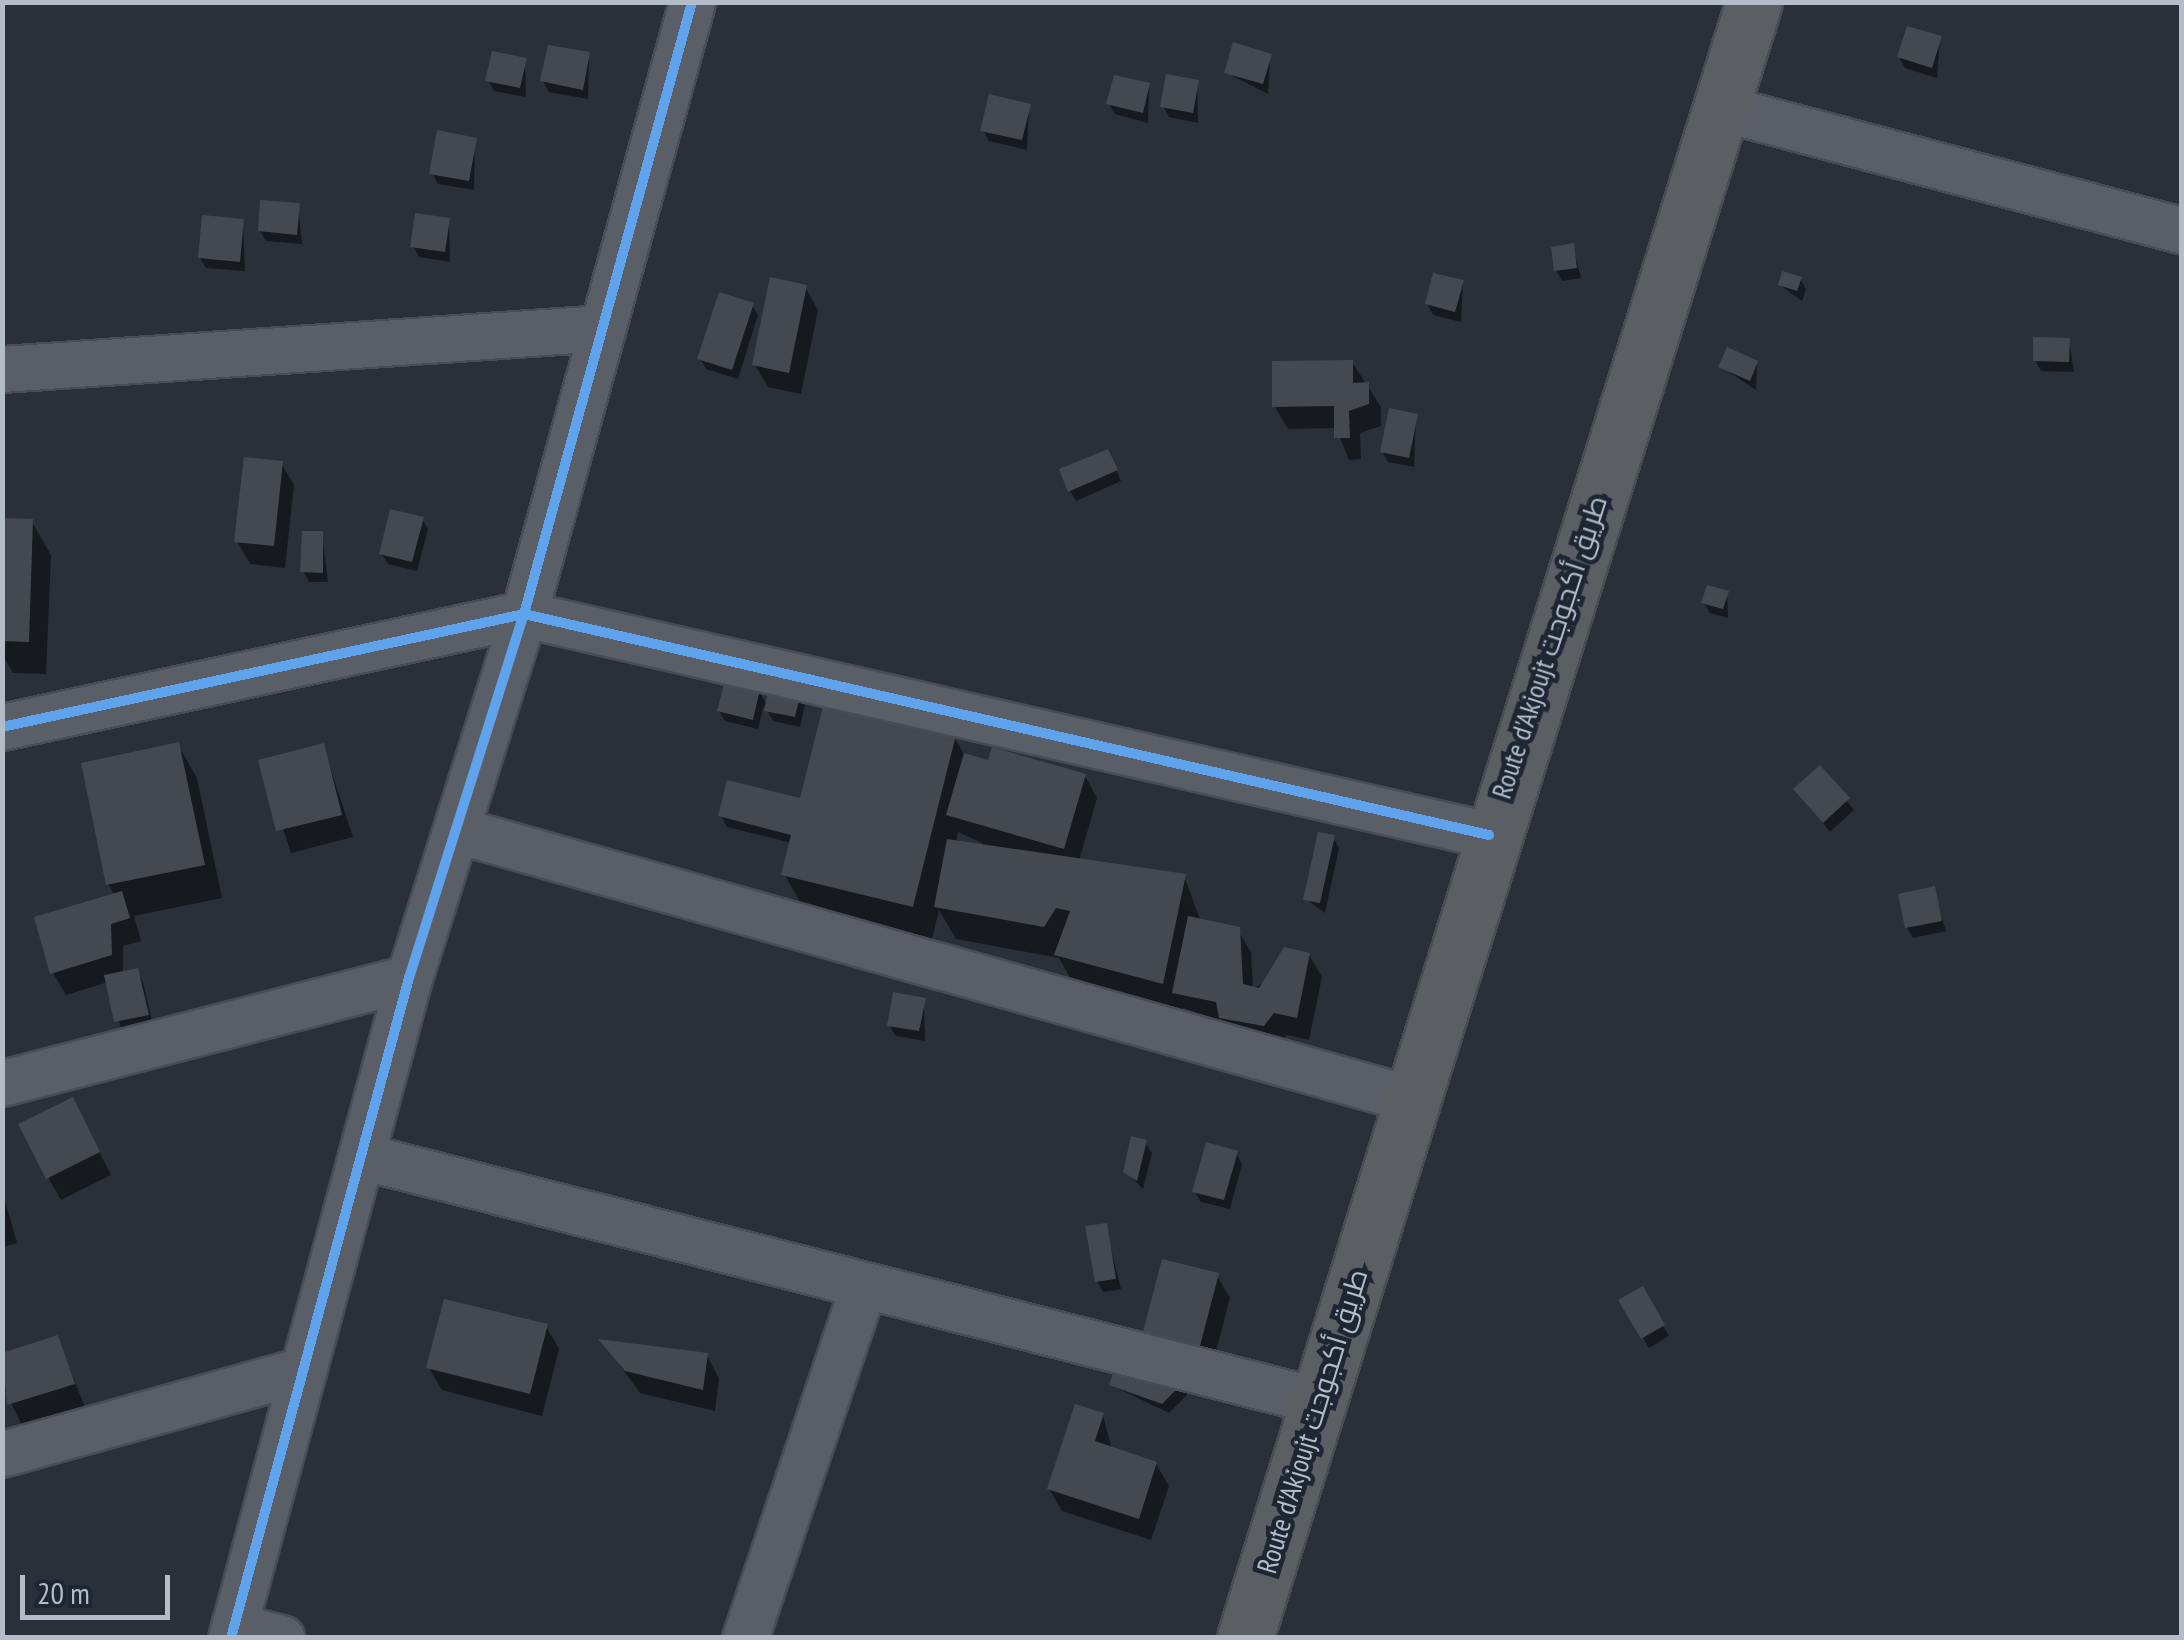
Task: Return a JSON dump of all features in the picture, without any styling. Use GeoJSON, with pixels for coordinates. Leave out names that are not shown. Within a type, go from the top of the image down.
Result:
{"type":"FeatureCollection","features":[{"type":"Feature","properties":{"kind":"highway","name":"Route d'Akjoujt طريق أكجوجت"},"geometry":{"type":"LineString","coordinates":[[1245,1638],[1489,835],[1754,2]]}},
{"type":"Feature","properties":{"kind":"street"},"geometry":{"type":"LineString","coordinates":[[281,1638],[233,1632],[409,978],[524,614],[692,2]]}},
{"type":"Feature","properties":{"kind":"street"},"geometry":{"type":"LineString","coordinates":[[1722,108],[2182,230]]}},
{"type":"Feature","properties":{"kind":"street"},"geometry":{"type":"LineString","coordinates":[[2,369],[604,328]]}},
{"type":"Feature","properties":{"kind":"street"},"geometry":{"type":"LineString","coordinates":[[2,727],[524,614],[1489,835]]}},
{"type":"Feature","properties":{"kind":"street"},"geometry":{"type":"LineString","coordinates":[[456,830],[1411,1098]]}},
{"type":"Feature","properties":{"kind":"street"},"geometry":{"type":"LineString","coordinates":[[2,1083],[409,978]]}},
{"type":"Feature","properties":{"kind":"street"},"geometry":{"type":"LineString","coordinates":[[361,1156],[1318,1400]]}},
{"type":"Feature","properties":{"kind":"street"},"geometry":{"type":"LineString","coordinates":[[745,1638],[863,1287]]}},
{"type":"Feature","properties":{"kind":"street"},"geometry":{"type":"LineString","coordinates":[[2,1454],[304,1370]]}},
{"type":"Feature","properties":{"kind":"building"},"geometry":{"type":"Polygon","coordinates":[[[1907,26],[1942,36],[1932,68],[1897,57],[1907,26]]]}},
{"type":"Feature","properties":{"kind":"building"},"geometry":{"type":"Polygon","coordinates":[[[1233,42],[1272,54],[1263,84],[1224,73],[1233,42]]]}},
{"type":"Feature","properties":{"kind":"building"},"geometry":{"type":"Polygon","coordinates":[[[548,45],[590,52],[583,90],[540,81],[548,45]]]}},
{"type":"Feature","properties":{"kind":"building"},"geometry":{"type":"Polygon","coordinates":[[[492,51],[527,58],[520,88],[485,81],[492,51]]]}},
{"type":"Feature","properties":{"kind":"building"},"geometry":{"type":"Polygon","coordinates":[[[1166,74],[1199,80],[1193,113],[1160,107],[1166,74]]]}},
{"type":"Feature","properties":{"kind":"building"},"geometry":{"type":"Polygon","coordinates":[[[1114,75],[1150,83],[1143,113],[1106,104],[1114,75]]]}},
{"type":"Feature","properties":{"kind":"building"},"geometry":{"type":"Polygon","coordinates":[[[989,94],[1031,104],[1022,140],[980,131],[989,94]]]}},
{"type":"Feature","properties":{"kind":"building"},"geometry":{"type":"Polygon","coordinates":[[[437,130],[477,138],[469,181],[429,174],[437,130]]]}},
{"type":"Feature","properties":{"kind":"building"},"geometry":{"type":"Polygon","coordinates":[[[260,200],[300,203],[297,235],[258,231],[260,200]]]}},
{"type":"Feature","properties":{"kind":"building"},"geometry":{"type":"Polygon","coordinates":[[[415,213],[450,218],[445,252],[410,247],[415,213]]]}},
{"type":"Feature","properties":{"kind":"building"},"geometry":{"type":"Polygon","coordinates":[[[202,215],[244,219],[240,262],[198,258],[202,215]]]}},
{"type":"Feature","properties":{"kind":"building"},"geometry":{"type":"Polygon","coordinates":[[[1574,243],[1577,268],[1554,271],[1551,247],[1574,243]]]}},
{"type":"Feature","properties":{"kind":"building"},"geometry":{"type":"Polygon","coordinates":[[[1782,271],[1802,277],[1797,291],[1778,285],[1782,271]]]}},
{"type":"Feature","properties":{"kind":"building"},"geometry":{"type":"Polygon","coordinates":[[[1433,273],[1464,280],[1455,312],[1425,304],[1433,273]]]}},
{"type":"Feature","properties":{"kind":"building"},"geometry":{"type":"Polygon","coordinates":[[[770,277],[807,285],[789,373],[752,365],[770,277]]]}},
{"type":"Feature","properties":{"kind":"building"},"geometry":{"type":"Polygon","coordinates":[[[719,292],[754,303],[732,370],[697,359],[719,292]]]}},
{"type":"Feature","properties":{"kind":"building"},"geometry":{"type":"Polygon","coordinates":[[[2033,337],[2070,338],[2069,362],[2033,361],[2033,337]]]}},
{"type":"Feature","properties":{"kind":"building"},"geometry":{"type":"Polygon","coordinates":[[[1727,347],[1758,361],[1750,381],[1718,367],[1727,347]]]}},
{"type":"Feature","properties":{"kind":"building"},"geometry":{"type":"Polygon","coordinates":[[[1353,360],[1353,383],[1369,382],[1369,404],[1349,411],[1350,438],[1334,438],[1334,406],[1272,407],[1272,361],[1353,360]]]}},
{"type":"Feature","properties":{"kind":"building"},"geometry":{"type":"Polygon","coordinates":[[[1389,408],[1418,414],[1409,458],[1380,452],[1389,408]]]}},
{"type":"Feature","properties":{"kind":"building"},"geometry":{"type":"Polygon","coordinates":[[[1108,449],[1118,470],[1068,492],[1059,469],[1108,449]]]}},
{"type":"Feature","properties":{"kind":"building"},"geometry":{"type":"Polygon","coordinates":[[[244,457],[283,461],[274,546],[234,542],[244,457]]]}},
{"type":"Feature","properties":{"kind":"building"},"geometry":{"type":"Polygon","coordinates":[[[390,509],[424,517],[412,562],[379,554],[390,509]]]}},
{"type":"Feature","properties":{"kind":"building"},"geometry":{"type":"Polygon","coordinates":[[[2,518],[33,519],[29,642],[2,641],[2,518]]]}},
{"type":"Feature","properties":{"kind":"building"},"geometry":{"type":"Polygon","coordinates":[[[302,531],[323,531],[323,573],[300,572],[302,531]]]}},
{"type":"Feature","properties":{"kind":"building"},"geometry":{"type":"Polygon","coordinates":[[[1707,585],[1729,591],[1723,609],[1701,603],[1707,585]]]}},
{"type":"Feature","properties":{"kind":"building"},"geometry":{"type":"Polygon","coordinates":[[[725,680],[760,689],[753,720],[717,711],[725,680]]]}},
{"type":"Feature","properties":{"kind":"building"},"geometry":{"type":"Polygon","coordinates":[[[770,681],[802,688],[795,717],[764,711],[770,681]]]}},
{"type":"Feature","properties":{"kind":"building"},"geometry":{"type":"Polygon","coordinates":[[[824,702],[956,735],[913,907],[781,875],[791,835],[718,816],[727,780],[800,798],[824,702]]]}},
{"type":"Feature","properties":{"kind":"building"},"geometry":{"type":"Polygon","coordinates":[[[179,742],[205,865],[106,885],[81,763],[179,742]]]}},
{"type":"Feature","properties":{"kind":"building"},"geometry":{"type":"Polygon","coordinates":[[[324,743],[342,815],[276,831],[258,760],[324,743]]]}},
{"type":"Feature","properties":{"kind":"building"},"geometry":{"type":"Polygon","coordinates":[[[992,747],[1086,774],[1064,849],[946,815],[964,753],[988,760],[992,747]]]}},
{"type":"Feature","properties":{"kind":"building"},"geometry":{"type":"Polygon","coordinates":[[[1820,765],[1850,798],[1823,823],[1793,789],[1820,765]]]}},
{"type":"Feature","properties":{"kind":"building"},"geometry":{"type":"Polygon","coordinates":[[[1318,832],[1335,835],[1320,903],[1303,900],[1318,832]]]}},
{"type":"Feature","properties":{"kind":"building"},"geometry":{"type":"Polygon","coordinates":[[[947,839],[1186,874],[1163,984],[1054,955],[1070,911],[1056,908],[1044,927],[934,907],[947,839]]]}},
{"type":"Feature","properties":{"kind":"building"},"geometry":{"type":"Polygon","coordinates":[[[1935,886],[1942,921],[1905,928],[1898,894],[1935,886]]]}},
{"type":"Feature","properties":{"kind":"building"},"geometry":{"type":"Polygon","coordinates":[[[122,891],[130,918],[111,924],[112,955],[50,974],[34,917],[122,891]]]}},
{"type":"Feature","properties":{"kind":"building"},"geometry":{"type":"Polygon","coordinates":[[[1188,916],[1240,927],[1243,984],[1259,988],[1284,947],[1310,953],[1297,1018],[1274,1013],[1264,1026],[1219,1018],[1216,1002],[1172,993],[1188,916]]]}},
{"type":"Feature","properties":{"kind":"building"},"geometry":{"type":"Polygon","coordinates":[[[138,968],[149,1015],[114,1022],[104,975],[138,968]]]}},
{"type":"Feature","properties":{"kind":"building"},"geometry":{"type":"Polygon","coordinates":[[[893,992],[926,998],[919,1031],[887,1026],[893,992]]]}},
{"type":"Feature","properties":{"kind":"building"},"geometry":{"type":"Polygon","coordinates":[[[73,1097],[100,1152],[46,1179],[18,1124],[73,1097]]]}},
{"type":"Feature","properties":{"kind":"building"},"geometry":{"type":"Polygon","coordinates":[[[1131,1136],[1147,1140],[1137,1181],[1123,1172],[1131,1136]]]}},
{"type":"Feature","properties":{"kind":"building"},"geometry":{"type":"Polygon","coordinates":[[[1206,1142],[1238,1151],[1224,1200],[1192,1192],[1206,1142]]]}},
{"type":"Feature","properties":{"kind":"building"},"geometry":{"type":"Polygon","coordinates":[[[1107,1223],[1116,1279],[1095,1282],[1085,1226],[1107,1223]]]}},
{"type":"Feature","properties":{"kind":"building"},"geometry":{"type":"Polygon","coordinates":[[[1162,1259],[1219,1273],[1200,1346],[1143,1332],[1162,1259]]]}},
{"type":"Feature","properties":{"kind":"building"},"geometry":{"type":"Polygon","coordinates":[[[1643,1286],[1665,1325],[1641,1339],[1618,1300],[1643,1286]]]}},
{"type":"Feature","properties":{"kind":"building"},"geometry":{"type":"Polygon","coordinates":[[[444,1299],[548,1324],[530,1394],[426,1368],[444,1299]]]}},
{"type":"Feature","properties":{"kind":"building"},"geometry":{"type":"Polygon","coordinates":[[[58,1335],[75,1384],[7,1405],[2,1353],[58,1335]]]}},
{"type":"Feature","properties":{"kind":"building"},"geometry":{"type":"Polygon","coordinates":[[[598,1339],[708,1353],[703,1390],[625,1371],[598,1339]]]}},
{"type":"Feature","properties":{"kind":"building"},"geometry":{"type":"Polygon","coordinates":[[[1118,1358],[1184,1382],[1162,1404],[1109,1385],[1118,1358]]]}},
{"type":"Feature","properties":{"kind":"building"},"geometry":{"type":"Polygon","coordinates":[[[1075,1404],[1104,1413],[1095,1441],[1157,1462],[1139,1519],[1047,1489],[1075,1404]]]}},
{"type":"Feature","properties":{"kind":"cycle path"},"geometry":{"type":"LineString","coordinates":[[231,1638],[409,978],[524,614],[692,2]]}},
{"type":"Feature","properties":{"kind":"cycle path"},"geometry":{"type":"LineString","coordinates":[[2,727],[524,614],[1489,835]]}}]}
